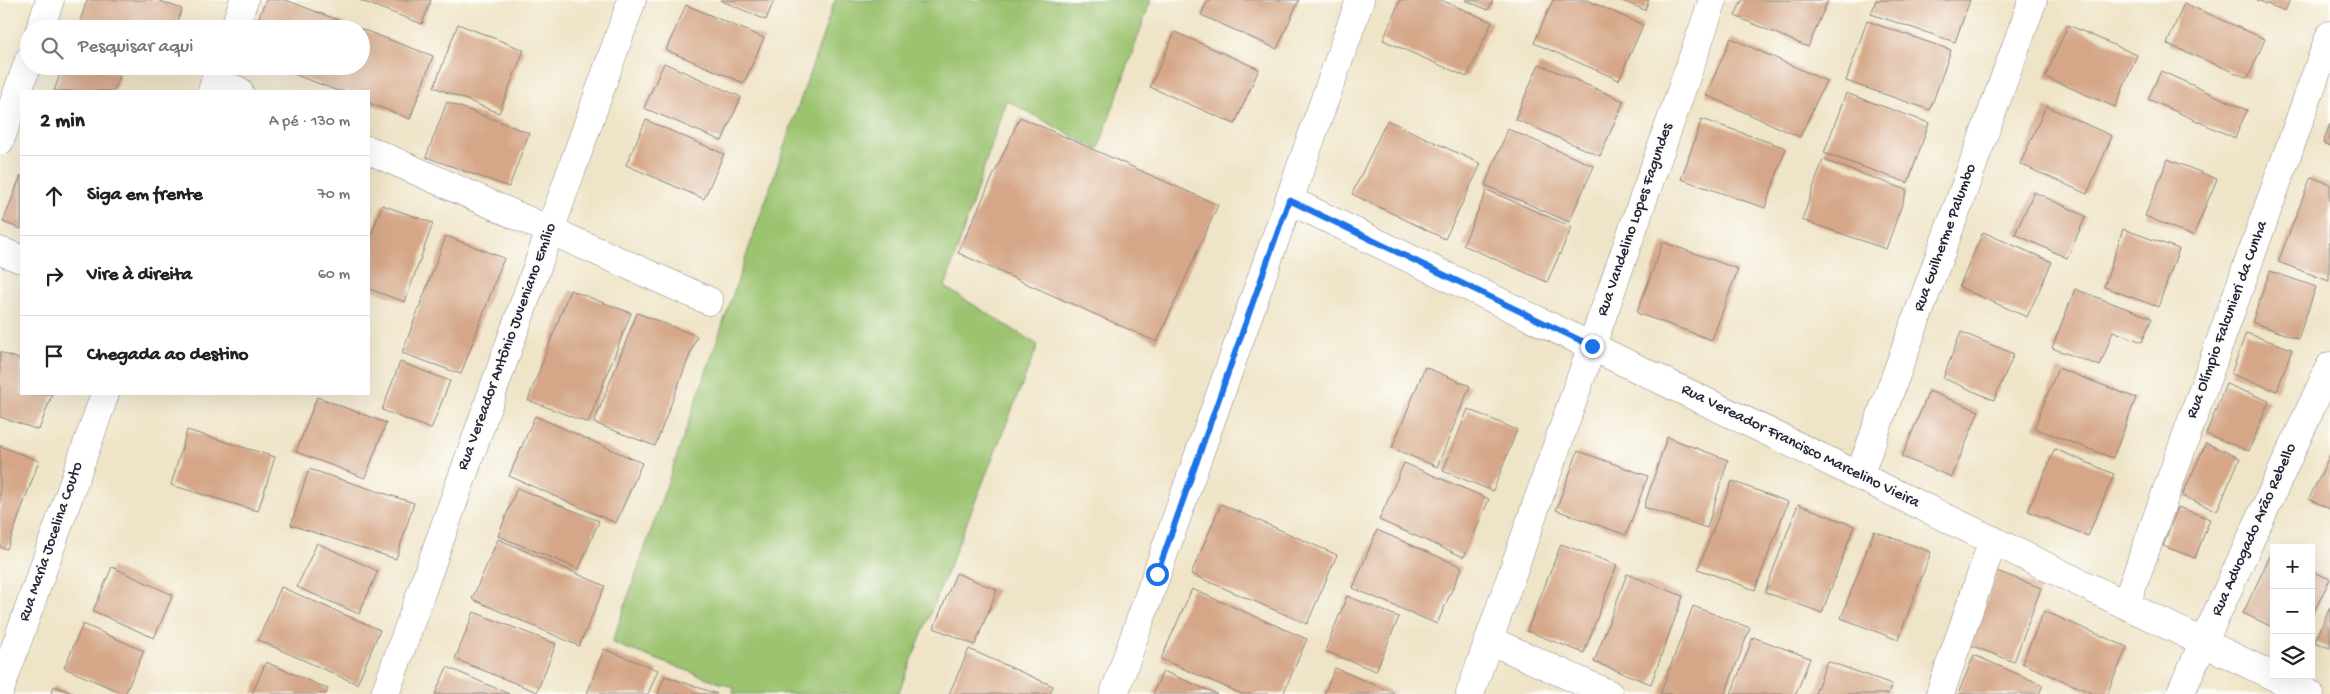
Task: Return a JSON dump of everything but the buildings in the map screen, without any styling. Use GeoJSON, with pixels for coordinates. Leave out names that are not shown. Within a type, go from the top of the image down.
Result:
{"type":"FeatureCollection","features":[{"type":"Feature","properties":{"kind":"street"},"geometry":{"type":"LineString","coordinates":[[43,20],[50,0]]}},
{"type":"Feature","properties":{"kind":"street"},"geometry":{"type":"LineString","coordinates":[[237,20],[244,0]]}},
{"type":"Feature","properties":{"kind":"street","name":"Rua Vereador Antônio Juveniano Emílio"},"geometry":{"type":"LineString","coordinates":[[384,694],[632,0]]}},
{"type":"Feature","properties":{"kind":"street"},"geometry":{"type":"LineString","coordinates":[[1114,694],[1360,0]]}},
{"type":"Feature","properties":{"kind":"street","name":"Rua Vandelino Lopes Fagundes"},"geometry":{"type":"LineString","coordinates":[[1470,694],[1713,0]]}},
{"type":"Feature","properties":{"kind":"street","name":"Rua Guilherme Palumbo"},"geometry":{"type":"LineString","coordinates":[[1859,476],[2033,0]]}},
{"type":"Feature","properties":{"kind":"street","name":"Rua Olímpio Falcunieri da Cunha"},"geometry":{"type":"LineString","coordinates":[[2126,604],[2330,36]]}},
{"type":"Feature","properties":{"kind":"street"},"geometry":{"type":"LineString","coordinates":[[0,141],[24,75]]}},
{"type":"Feature","properties":{"kind":"street"},"geometry":{"type":"LineString","coordinates":[[370,150],[709,301]]}},
{"type":"Feature","properties":{"kind":"street","name":"Rua Vereador Francisco Marcelino Vieira"},"geometry":{"type":"LineString","coordinates":[[1289,200],[2310,694]]}},
{"type":"Feature","properties":{"kind":"street"},"geometry":{"type":"LineString","coordinates":[[0,251],[20,259]]}},
{"type":"Feature","properties":{"kind":"street","name":"Rua Advogado Arão Rebello"},"geometry":{"type":"LineString","coordinates":[[2180,694],[2330,366]]}},
{"type":"Feature","properties":{"kind":"street","name":"Rua Maria Jocelina Couto"},"geometry":{"type":"LineString","coordinates":[[0,690],[105,395]]}},
{"type":"Feature","properties":{"kind":"street"},"geometry":{"type":"LineString","coordinates":[[1940,694],[1993,540]]}},
{"type":"Feature","properties":{"kind":"street"},"geometry":{"type":"LineString","coordinates":[[1489,640],[1610,694]]}},
{"type":"Feature","properties":{"kind":"green space"},"geometry":{"type":"Polygon","coordinates":[[[835,0],[1151,0],[1098,150],[1006,100],[945,287],[1038,345],[898,694],[733,694],[734,688],[612,643],[835,0]]]}},
{"type":"Feature","properties":{"kind":"route"},"geometry":{"type":"LineString","coordinates":[[1157,574],[1289,200],[1592,346]]}}]}
